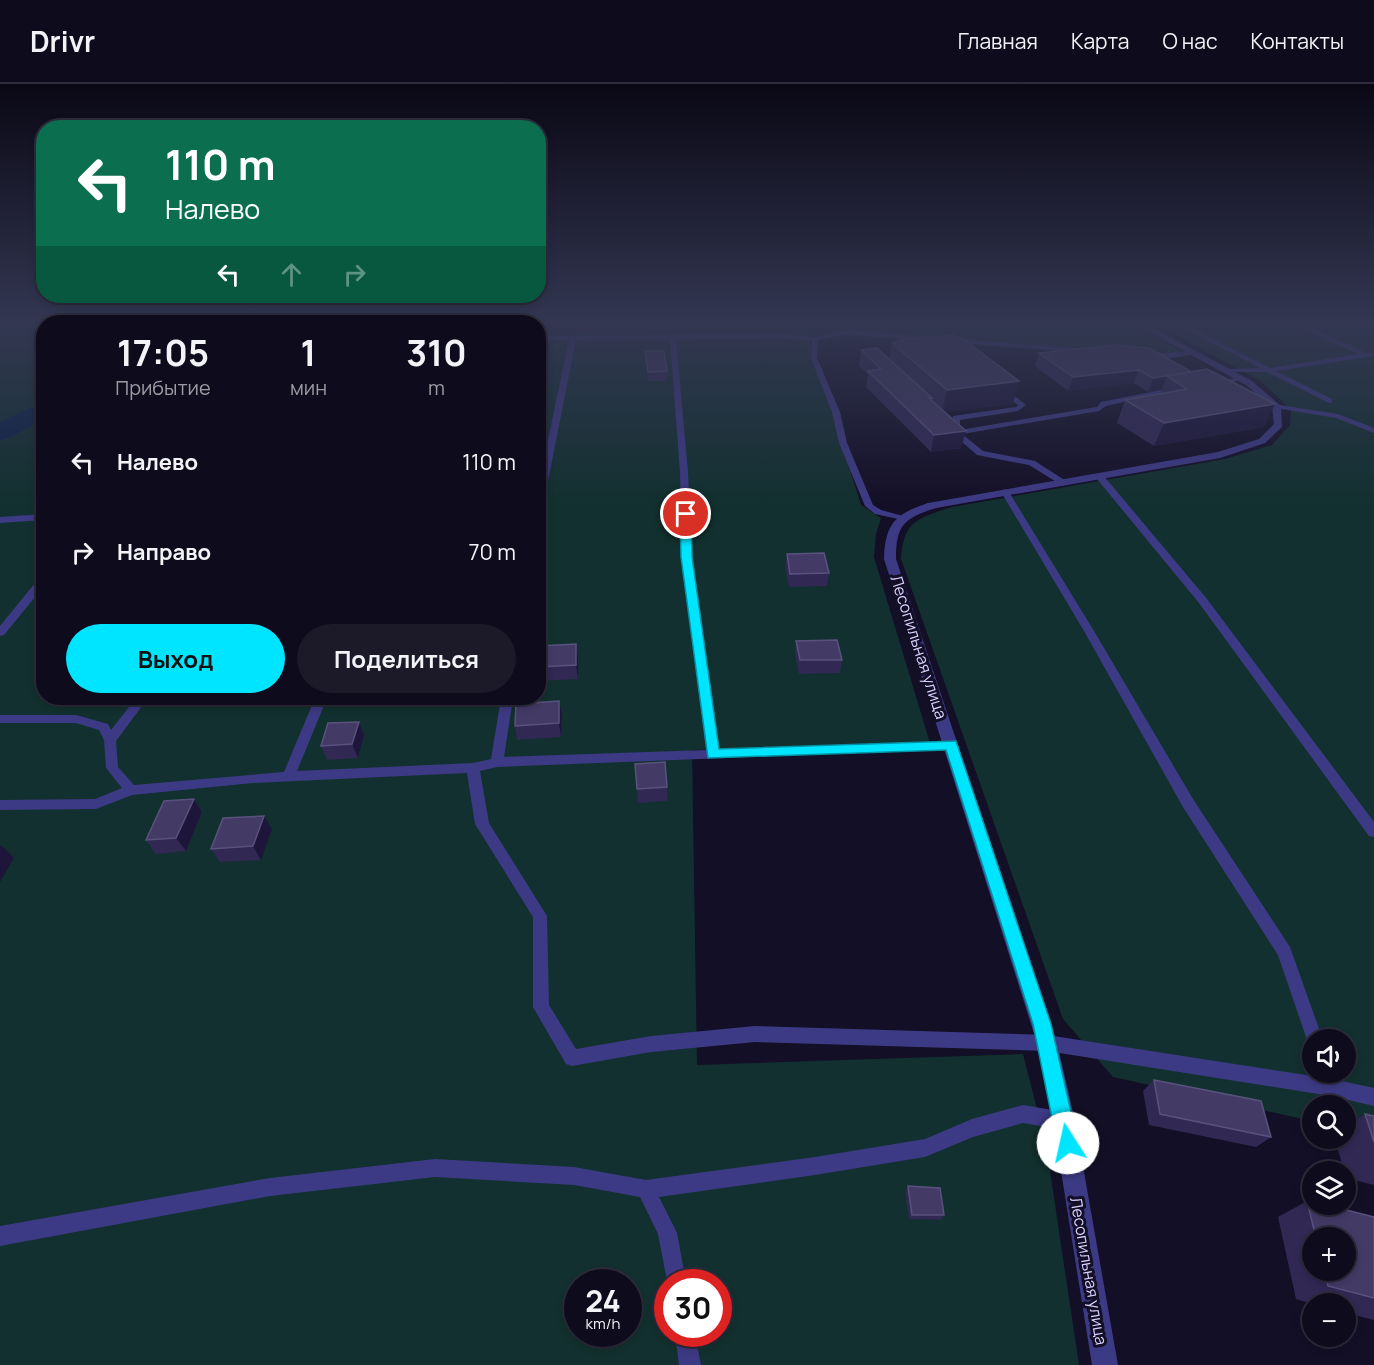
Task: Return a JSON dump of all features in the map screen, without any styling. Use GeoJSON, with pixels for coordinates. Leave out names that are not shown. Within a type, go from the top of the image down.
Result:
{"type":"FeatureCollection","features":[{"type":"Feature","properties":{"kind":"street"},"geometry":{"type":"LineString","coordinates":[[900,518],[945,502],[1220,455],[1262,441],[1279,425],[1276,406],[1248,385]]}},
{"type":"Feature","properties":{"kind":"street","name":"Лесопильная улица"},"geometry":{"type":"LineString","coordinates":[[900,518],[889,537],[890,559],[1047,1043],[1064,1121],[1105,1365]]}},
{"type":"Feature","properties":{"kind":"lane"},"geometry":{"type":"LineString","coordinates":[[546,471],[564,385]]}},
{"type":"Feature","properties":{"kind":"lane"},"geometry":{"type":"LineString","coordinates":[[677,385],[684,472],[687,557],[713,755]]}},
{"type":"Feature","properties":{"kind":"lane"},"geometry":{"type":"LineString","coordinates":[[825,385],[836,412],[843,443],[869,506],[878,512],[900,518]]}},
{"type":"Feature","properties":{"kind":"lane"},"geometry":{"type":"LineString","coordinates":[[956,433],[956,418],[1018,409],[1022,405],[995,385]]}},
{"type":"Feature","properties":{"kind":"lane"},"geometry":{"type":"LineString","coordinates":[[1298,385],[1329,401]]}},
{"type":"Feature","properties":{"kind":"lane"},"geometry":{"type":"LineString","coordinates":[[956,433],[1099,409],[1104,404],[1185,388]]}},
{"type":"Feature","properties":{"kind":"lane"},"geometry":{"type":"LineString","coordinates":[[1276,406],[1338,416],[1374,431]]}},
{"type":"Feature","properties":{"kind":"lane"},"geometry":{"type":"LineString","coordinates":[[948,425],[981,453],[1032,463],[1063,483]]}},
{"type":"Feature","properties":{"kind":"lane"},"geometry":{"type":"LineString","coordinates":[[1100,477],[1203,601],[1374,832]]}},
{"type":"Feature","properties":{"kind":"lane"},"geometry":{"type":"LineString","coordinates":[[1005,492],[1089,631],[1188,803],[1285,952],[1311,1029]]}},
{"type":"Feature","properties":{"kind":"lane"},"geometry":{"type":"LineString","coordinates":[[0,520],[36,518]]}},
{"type":"Feature","properties":{"kind":"lane"},"geometry":{"type":"LineString","coordinates":[[0,633],[36,589]]}},
{"type":"Feature","properties":{"kind":"lane"},"geometry":{"type":"LineString","coordinates":[[110,740],[137,705]]}},
{"type":"Feature","properties":{"kind":"lane"},"geometry":{"type":"LineString","coordinates":[[288,777],[318,705]]}},
{"type":"Feature","properties":{"kind":"lane"},"geometry":{"type":"LineString","coordinates":[[497,762],[506,705]]}},
{"type":"Feature","properties":{"kind":"lane"},"geometry":{"type":"LineString","coordinates":[[0,719],[76,719],[104,727],[110,740],[112,768],[131,790]]}},
{"type":"Feature","properties":{"kind":"lane"},"geometry":{"type":"LineString","coordinates":[[0,805],[96,804],[131,790],[253,778],[472,768],[497,762],[951,745]]}},
{"type":"Feature","properties":{"kind":"lane"},"geometry":{"type":"LineString","coordinates":[[472,768],[482,824],[540,916],[541,1007],[572,1058],[651,1044],[755,1034],[1047,1043],[1302,1076]]}},
{"type":"Feature","properties":{"kind":"lane"},"geometry":{"type":"LineString","coordinates":[[1337,1083],[1374,1097]]}},
{"type":"Feature","properties":{"kind":"lane"},"geometry":{"type":"LineString","coordinates":[[0,1236],[270,1187],[435,1168],[574,1176],[646,1189],[815,1166],[925,1148],[972,1128],[1023,1114],[1064,1121]]}},
{"type":"Feature","properties":{"kind":"lane"},"geometry":{"type":"LineString","coordinates":[[646,1189],[667,1233],[674,1269]]}},
{"type":"Feature","properties":{"kind":"lane"},"geometry":{"type":"LineString","coordinates":[[687,1347],[690,1365]]}},
{"type":"Feature","properties":{"kind":"green space"},"geometry":{"type":"Polygon","coordinates":[[[0,385],[36,385],[36,705],[546,705],[546,385],[823,385],[861,505],[881,518],[876,534],[874,557],[930,743],[692,750],[697,1065],[1023,1054],[1046,1144],[1079,1365],[0,1365],[0,385]]]}},
{"type":"Feature","properties":{"kind":"green space"},"geometry":{"type":"Polygon","coordinates":[[[1265,385],[1374,385],[1374,1135],[1356,1131],[1356,1095],[1302,1095],[1302,1119],[1113,1077],[1063,1019],[901,559],[902,546],[909,528],[930,514],[952,507],[1225,459],[1272,445],[1290,425],[1291,410],[1265,385]]]}},
{"type":"Feature","properties":{"kind":"building"},"geometry":{"type":"Polygon","coordinates":[[[882,385],[917,385],[966,431],[934,435],[882,385]]]}},
{"type":"Feature","properties":{"kind":"building"},"geometry":{"type":"Polygon","coordinates":[[[941,385],[989,385],[947,390],[941,385]]]}},
{"type":"Feature","properties":{"kind":"building"},"geometry":{"type":"Polygon","coordinates":[[[1181,385],[1238,385],[1275,404],[1164,423],[1125,400],[1187,389],[1181,385]]]}},
{"type":"Feature","properties":{"kind":"building"},"geometry":{"type":"Polygon","coordinates":[[[824,553],[829,573],[790,574],[787,554],[824,553]]]}},
{"type":"Feature","properties":{"kind":"building"},"geometry":{"type":"Polygon","coordinates":[[[837,640],[842,660],[800,660],[796,641],[837,640]]]}},
{"type":"Feature","properties":{"kind":"building"},"geometry":{"type":"Polygon","coordinates":[[[576,644],[576,665],[546,667],[546,646],[576,644]]]}},
{"type":"Feature","properties":{"kind":"building"},"geometry":{"type":"Polygon","coordinates":[[[559,701],[559,723],[515,726],[516,705],[546,705],[546,702],[559,701]]]}},
{"type":"Feature","properties":{"kind":"building"},"geometry":{"type":"Polygon","coordinates":[[[359,722],[352,744],[321,746],[328,723],[359,722]]]}},
{"type":"Feature","properties":{"kind":"building"},"geometry":{"type":"Polygon","coordinates":[[[665,762],[667,787],[637,789],[635,764],[665,762]]]}},
{"type":"Feature","properties":{"kind":"building"},"geometry":{"type":"Polygon","coordinates":[[[194,799],[176,838],[146,840],[164,801],[194,799]]]}},
{"type":"Feature","properties":{"kind":"building"},"geometry":{"type":"Polygon","coordinates":[[[264,816],[253,846],[211,849],[223,818],[264,816]]]}},
{"type":"Feature","properties":{"kind":"building"},"geometry":{"type":"Polygon","coordinates":[[[1154,1080],[1261,1101],[1271,1137],[1160,1114],[1154,1080]]]}},
{"type":"Feature","properties":{"kind":"building"},"geometry":{"type":"Polygon","coordinates":[[[1365,1114],[1374,1116],[1374,1142],[1365,1114]]]}},
{"type":"Feature","properties":{"kind":"building"},"geometry":{"type":"Polygon","coordinates":[[[908,1186],[940,1188],[944,1215],[912,1215],[908,1186]]]}},
{"type":"Feature","properties":{"kind":"building"},"geometry":{"type":"Polygon","coordinates":[[[1356,1212],[1374,1217],[1374,1298],[1328,1286],[1327,1281],[1356,1281],[1356,1227],[1313,1227],[1310,1215],[1356,1215],[1356,1212]]]}},
{"type":"Feature","properties":{"kind":"waterway"},"geometry":{"type":"LineString","coordinates":[[0,432],[36,413]]}},
{"type":"Feature","properties":{"kind":"route"},"geometry":{"type":"LineString","coordinates":[[686,514],[687,557],[713,755],[951,745],[1042,1024],[1068,1143]]}}]}
